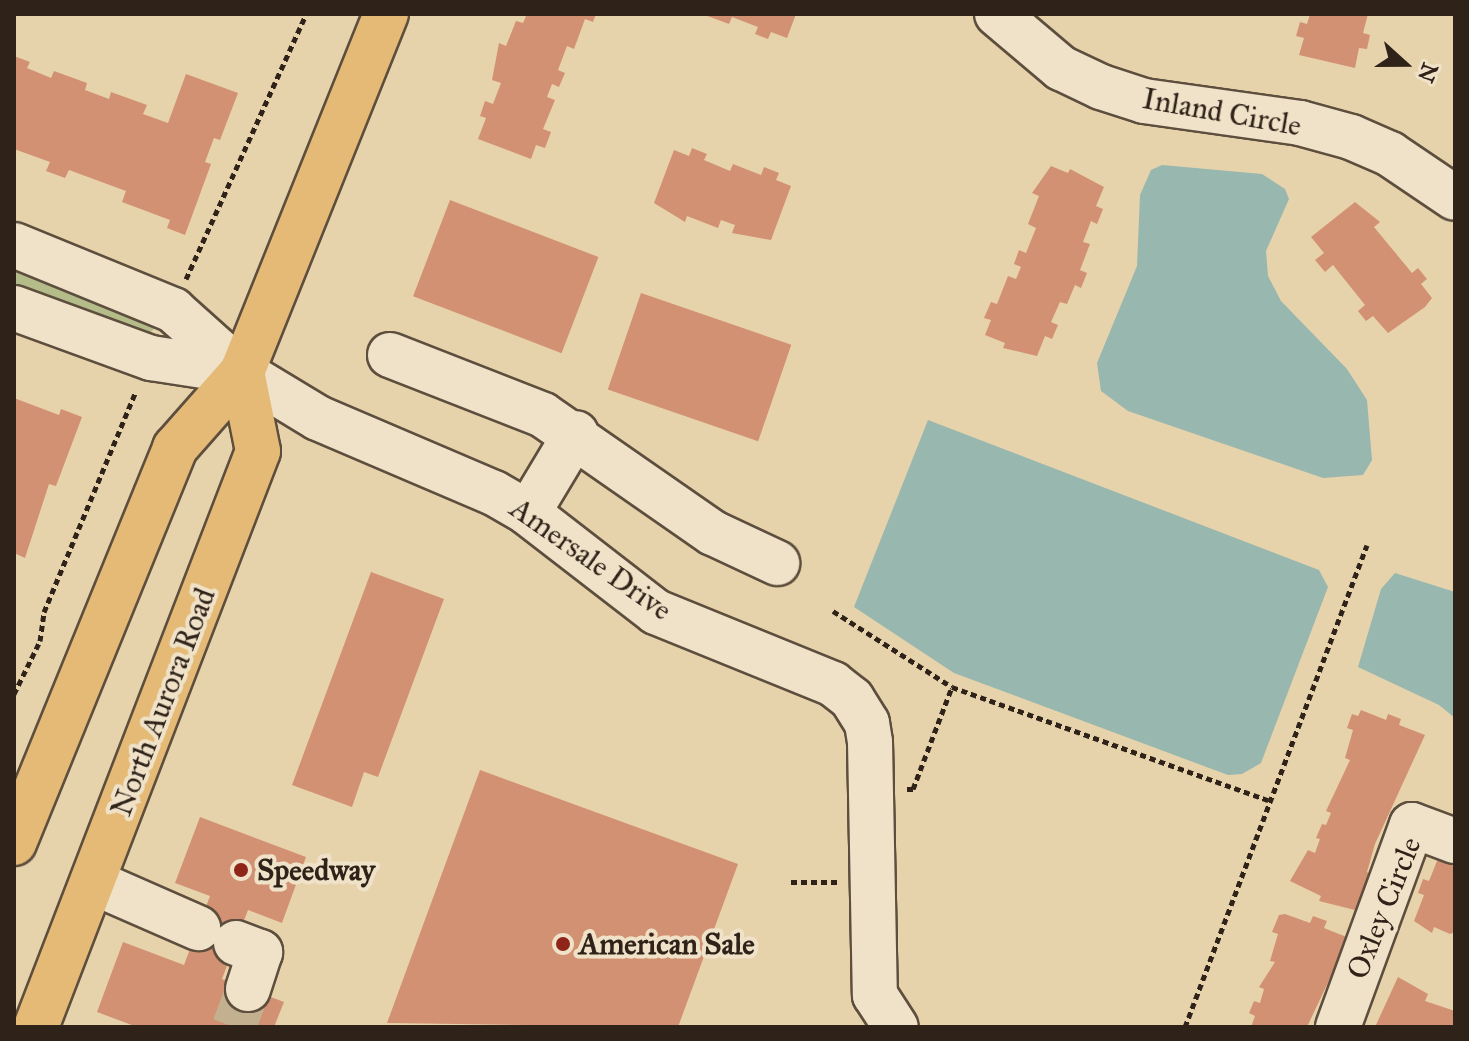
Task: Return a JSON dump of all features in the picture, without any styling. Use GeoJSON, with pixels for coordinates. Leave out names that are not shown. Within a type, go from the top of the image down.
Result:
{"type":"FeatureCollection","features":[{"type":"Feature","properties":{"kind":"main road"},"geometry":{"type":"LineString","coordinates":[[14,843],[175,448],[242,372],[386,14]]}},
{"type":"Feature","properties":{"kind":"main road","name":"North Aurora Road"},"geometry":{"type":"LineString","coordinates":[[36,1027],[258,451],[242,372]]}},
{"type":"Feature","properties":{"kind":"main road"},"geometry":{"type":"LineString","coordinates":[[70,1027],[86,901]]}},
{"type":"Feature","properties":{"kind":"street","name":"Inland Circle"},"geometry":{"type":"LineString","coordinates":[[997,14],[1051,60],[1101,87],[1144,101],[1300,123],[1351,137],[1390,154],[1455,198]]}},
{"type":"Feature","properties":{"kind":"street"},"geometry":{"type":"LineString","coordinates":[[14,245],[173,310],[242,372]]}},
{"type":"Feature","properties":{"kind":"street"},"geometry":{"type":"LineString","coordinates":[[14,308],[151,358],[242,372]]}},
{"type":"Feature","properties":{"kind":"street"},"geometry":{"type":"LineString","coordinates":[[390,355],[543,415],[576,433],[713,533],[777,563]]}},
{"type":"Feature","properties":{"kind":"street","name":"Amersale Drive"},"geometry":{"type":"LineString","coordinates":[[242,372],[318,418],[494,493],[528,513],[656,612],[833,684],[852,699],[867,723],[870,742],[875,995],[896,1027]]}},
{"type":"Feature","properties":{"kind":"street"},"geometry":{"type":"LineString","coordinates":[[528,513],[576,433]]}},
{"type":"Feature","properties":{"kind":"street","name":"Oxley Circle"},"geometry":{"type":"LineString","coordinates":[[1338,1027],[1412,825],[1455,841]]}},
{"type":"Feature","properties":{"kind":"street"},"geometry":{"type":"LineString","coordinates":[[86,901],[217,936],[260,952],[248,989]]}},
{"type":"Feature","properties":{"kind":"path"},"geometry":{"type":"LineString","coordinates":[[185,282],[306,14]]}},
{"type":"Feature","properties":{"kind":"path"},"geometry":{"type":"LineString","coordinates":[[14,694],[40,641],[44,612],[140,381]]}},
{"type":"Feature","properties":{"kind":"path"},"geometry":{"type":"LineString","coordinates":[[1185,1027],[1268,800],[1367,545]]}},
{"type":"Feature","properties":{"kind":"path"},"geometry":{"type":"LineString","coordinates":[[833,611],[952,687],[1268,800]]}},
{"type":"Feature","properties":{"kind":"path"},"geometry":{"type":"LineString","coordinates":[[902,789],[913,789],[952,687]]}},
{"type":"Feature","properties":{"kind":"green space"},"geometry":{"type":"Polygon","coordinates":[[[14,254],[156,323],[153,330],[148,334],[14,293],[14,254]]]}},
{"type":"Feature","properties":{"kind":"water"},"geometry":{"type":"Polygon","coordinates":[[[1162,165],[1262,174],[1285,189],[1289,199],[1266,251],[1268,276],[1281,301],[1347,369],[1367,400],[1372,460],[1363,475],[1323,478],[1128,411],[1101,391],[1097,363],[1137,266],[1140,195],[1151,170],[1162,165]]]}},
{"type":"Feature","properties":{"kind":"water"},"geometry":{"type":"Polygon","coordinates":[[[928,420],[1319,570],[1328,587],[1261,763],[1242,774],[1228,775],[954,673],[854,607],[928,420]]]}},
{"type":"Feature","properties":{"kind":"water"},"geometry":{"type":"Polygon","coordinates":[[[1395,573],[1455,592],[1455,718],[1439,705],[1358,667],[1381,589],[1395,573]]]}},
{"type":"Feature","properties":{"kind":"building"},"geometry":{"type":"Polygon","coordinates":[[[527,14],[596,14],[593,22],[585,19],[574,49],[567,46],[558,70],[565,73],[559,87],[552,84],[547,97],[555,100],[543,129],[551,132],[545,148],[536,145],[531,159],[478,139],[486,118],[480,116],[485,101],[493,104],[501,83],[492,80],[499,43],[506,46],[516,21],[523,23],[527,14]]]}},
{"type":"Feature","properties":{"kind":"building"},"geometry":{"type":"Polygon","coordinates":[[[702,14],[796,14],[787,38],[771,32],[768,39],[755,34],[758,27],[732,17],[729,24],[702,14]]]}},
{"type":"Feature","properties":{"kind":"building"},"geometry":{"type":"Polygon","coordinates":[[[1310,14],[1368,14],[1363,33],[1370,35],[1367,49],[1359,48],[1355,68],[1299,55],[1304,38],[1296,36],[1300,22],[1307,24],[1310,14]]]}},
{"type":"Feature","properties":{"kind":"building"},"geometry":{"type":"Polygon","coordinates":[[[14,56],[30,62],[27,68],[51,78],[54,71],[87,83],[85,90],[109,99],[111,92],[147,105],[143,114],[168,123],[186,74],[238,93],[220,140],[214,138],[205,162],[211,164],[185,235],[167,228],[170,220],[122,202],[126,191],[69,170],[65,178],[46,171],[50,162],[14,149],[14,56]]]}},
{"type":"Feature","properties":{"kind":"building"},"geometry":{"type":"Polygon","coordinates":[[[692,148],[707,154],[704,160],[730,171],[733,164],[761,175],[764,167],[779,173],[776,180],[791,186],[771,240],[732,233],[735,225],[721,220],[718,228],[687,216],[685,222],[654,203],[674,150],[689,156],[692,148]]]}},
{"type":"Feature","properties":{"kind":"building"},"geometry":{"type":"Polygon","coordinates":[[[1051,166],[1068,173],[1070,169],[1104,187],[1096,206],[1103,209],[1097,224],[1091,221],[1083,242],[1090,244],[1080,270],[1087,273],[1081,288],[1075,285],[1067,304],[1060,302],[1051,322],[1058,325],[1052,339],[1045,336],[1037,356],[1003,348],[1005,343],[985,335],[991,320],[984,318],[991,302],[997,304],[1008,276],[1016,279],[1021,267],[1014,264],[1019,250],[1026,253],[1036,228],[1028,224],[1039,196],[1032,193],[1051,166]]]}},
{"type":"Feature","properties":{"kind":"building"},"geometry":{"type":"Polygon","coordinates":[[[450,200],[598,257],[562,353],[413,296],[450,200]]]}},
{"type":"Feature","properties":{"kind":"building"},"geometry":{"type":"Polygon","coordinates":[[[1355,202],[1380,222],[1374,227],[1412,273],[1418,268],[1427,279],[1421,284],[1432,298],[1425,307],[1388,333],[1373,316],[1366,321],[1358,311],[1365,305],[1333,265],[1325,272],[1315,260],[1324,253],[1311,237],[1355,202]]]}},
{"type":"Feature","properties":{"kind":"building"},"geometry":{"type":"Polygon","coordinates":[[[641,293],[791,345],[758,441],[608,389],[641,293]]]}},
{"type":"Feature","properties":{"kind":"building"},"geometry":{"type":"Polygon","coordinates":[[[14,398],[59,415],[61,409],[82,417],[56,486],[49,484],[25,558],[14,553],[14,398]]]}},
{"type":"Feature","properties":{"kind":"building"},"geometry":{"type":"Polygon","coordinates":[[[371,572],[444,599],[378,777],[364,772],[352,807],[292,785],[371,572]]]}},
{"type":"Feature","properties":{"kind":"building"},"geometry":{"type":"Polygon","coordinates":[[[1361,710],[1386,720],[1388,714],[1401,719],[1399,725],[1425,735],[1375,844],[1367,872],[1373,875],[1359,911],[1319,901],[1321,896],[1290,881],[1308,850],[1315,853],[1320,839],[1316,838],[1331,813],[1326,811],[1350,760],[1345,758],[1353,730],[1347,728],[1352,714],[1358,716],[1361,710]]]}},
{"type":"Feature","properties":{"kind":"building","name":"American Sale"},"geometry":{"type":"Polygon","coordinates":[[[480,770],[738,864],[678,1027],[387,1023],[480,770]]]}},
{"type":"Feature","properties":{"kind":"building","name":"Speedway"},"geometry":{"type":"Polygon","coordinates":[[[200,817],[306,857],[282,923],[248,910],[222,979],[284,1002],[274,1027],[137,1027],[97,1012],[123,942],[184,965],[210,896],[175,883],[200,817]]]}},
{"type":"Feature","properties":{"kind":"building"},"geometry":{"type":"Polygon","coordinates":[[[1439,856],[1455,862],[1455,932],[1450,934],[1434,927],[1432,933],[1414,921],[1424,895],[1418,893],[1423,879],[1429,881],[1439,856]]]}},
{"type":"Feature","properties":{"kind":"building"},"geometry":{"type":"Polygon","coordinates":[[[1285,914],[1310,923],[1313,916],[1327,921],[1324,928],[1349,938],[1307,1027],[1251,1027],[1255,1016],[1249,1013],[1254,1001],[1260,1003],[1264,989],[1259,987],[1275,962],[1270,961],[1278,934],[1272,932],[1279,915],[1285,914]]]}},
{"type":"Feature","properties":{"kind":"building"},"geometry":{"type":"Polygon","coordinates":[[[1398,977],[1428,994],[1425,1001],[1455,1011],[1455,1027],[1375,1027],[1398,977]]]}},
{"type":"Feature","properties":{"kind":"tunnel"},"geometry":{"type":"LineString","coordinates":[[234,1027],[248,989]]}},
{"type":"Feature","properties":{"kind":"place","name":"Speedway"},"geometry":{"type":"Point","coordinates":[241,870]}},
{"type":"Feature","properties":{"kind":"place","name":"American Sale"},"geometry":{"type":"Point","coordinates":[563,944]}}]}
